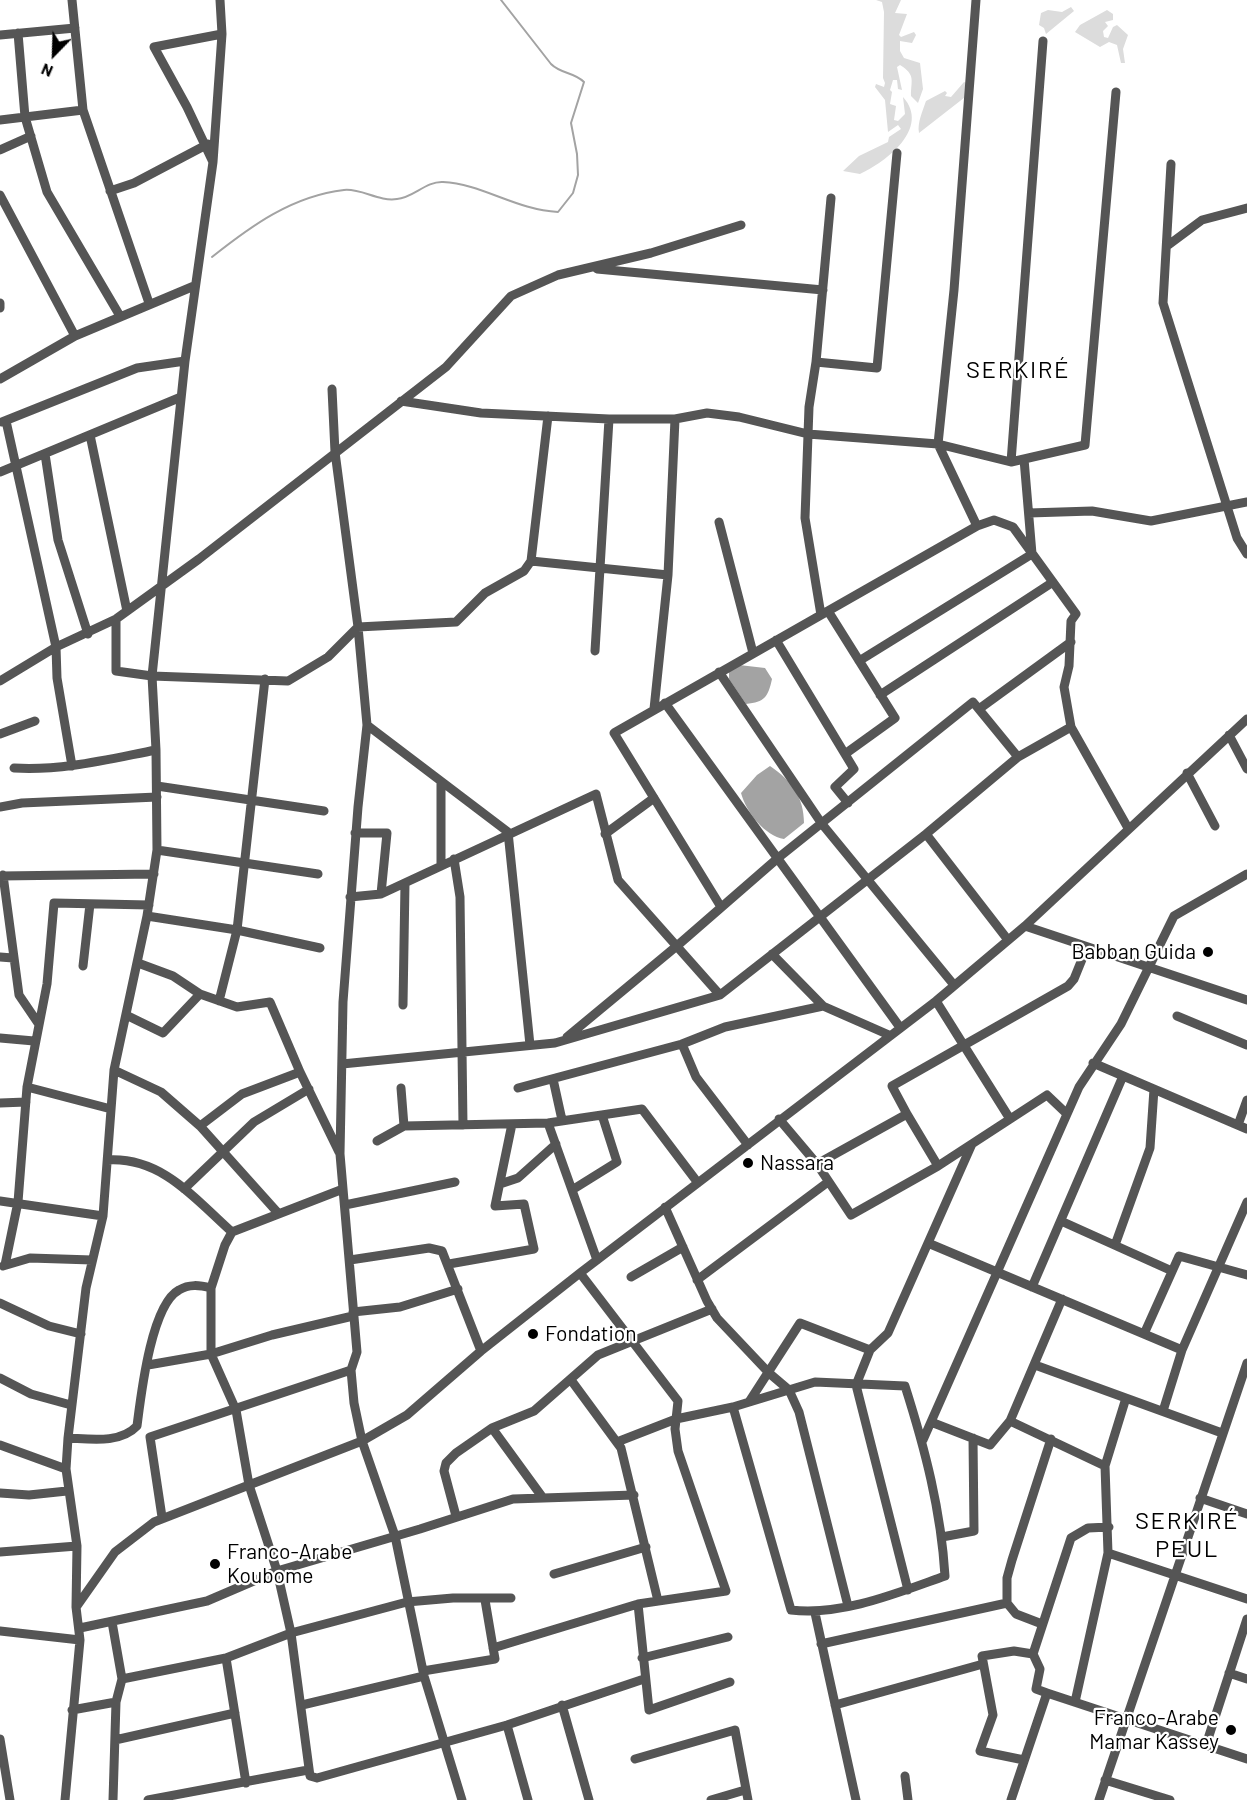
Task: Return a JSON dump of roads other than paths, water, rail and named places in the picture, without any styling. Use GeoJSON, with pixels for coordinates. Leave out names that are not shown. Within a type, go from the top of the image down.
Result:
{"type":"FeatureCollection","features":[{"type":"Feature","properties":{"kind":"street"},"geometry":{"type":"LineString","coordinates":[[72,0],[83,110],[149,303]]}},
{"type":"Feature","properties":{"kind":"street"},"geometry":{"type":"LineString","coordinates":[[65,1800],[72,1710],[81,1640],[76,1607],[77,1546],[67,1491],[68,1438],[92,1260],[103,1216],[114,1070],[138,963],[157,850],[156,750],[152,676],[185,361],[213,162],[222,34],[220,0]]}},
{"type":"Feature","properties":{"kind":"street"},"geometry":{"type":"LineString","coordinates":[[976,0],[954,290],[938,444],[977,526]]}},
{"type":"Feature","properties":{"kind":"street"},"geometry":{"type":"LineString","coordinates":[[0,35],[75,28]]}},
{"type":"Feature","properties":{"kind":"street"},"geometry":{"type":"LineString","coordinates":[[18,33],[25,117],[47,192],[120,316]]}},
{"type":"Feature","properties":{"kind":"street"},"geometry":{"type":"LineString","coordinates":[[213,162],[203,146],[187,106],[154,47],[222,34]]}},
{"type":"Feature","properties":{"kind":"street"},"geometry":{"type":"LineString","coordinates":[[1011,462],[1043,41]]}},
{"type":"Feature","properties":{"kind":"street"},"geometry":{"type":"LineString","coordinates":[[401,401],[481,413],[609,419],[675,419],[707,413],[739,417],[808,434],[938,444],[1011,462],[1085,445],[1116,92]]}},
{"type":"Feature","properties":{"kind":"street"},"geometry":{"type":"LineString","coordinates":[[0,120],[83,110]]}},
{"type":"Feature","properties":{"kind":"street"},"geometry":{"type":"LineString","coordinates":[[0,150],[31,136]]}},
{"type":"Feature","properties":{"kind":"street"},"geometry":{"type":"LineString","coordinates":[[111,191],[134,183],[213,142]]}},
{"type":"Feature","properties":{"kind":"street"},"geometry":{"type":"LineString","coordinates":[[816,362],[877,369],[897,153]]}},
{"type":"Feature","properties":{"kind":"street"},"geometry":{"type":"LineString","coordinates":[[1171,164],[1163,303],[1237,538],[1247,554]]}},
{"type":"Feature","properties":{"kind":"street"},"geometry":{"type":"LineString","coordinates":[[0,195],[75,336]]}},
{"type":"Feature","properties":{"kind":"street"},"geometry":{"type":"LineString","coordinates":[[831,198],[816,362],[809,406],[805,518],[824,613],[860,662],[895,718],[845,754]]}},
{"type":"Feature","properties":{"kind":"street"},"geometry":{"type":"LineString","coordinates":[[1167,246],[1202,220],[1247,208]]}},
{"type":"Feature","properties":{"kind":"street"},"geometry":{"type":"LineString","coordinates":[[0,681],[56,647],[116,619],[162,586],[446,368],[511,296],[558,275],[651,253],[741,225]]}},
{"type":"Feature","properties":{"kind":"street"},"geometry":{"type":"LineString","coordinates":[[588,268],[823,290]]}},
{"type":"Feature","properties":{"kind":"street"},"geometry":{"type":"LineString","coordinates":[[0,379],[75,336],[194,286]]}},
{"type":"Feature","properties":{"kind":"street"},"geometry":{"type":"LineString","coordinates":[[0,303],[0,308]]}},
{"type":"Feature","properties":{"kind":"street"},"geometry":{"type":"LineString","coordinates":[[72,766],[56,670],[56,647],[16,466],[3,422],[137,368],[185,361]]}},
{"type":"Feature","properties":{"kind":"street"},"geometry":{"type":"LineString","coordinates":[[332,389],[335,452],[358,627],[367,725],[350,897],[343,1002],[340,1154],[357,1352],[351,1370],[354,1403],[362,1441],[395,1536],[407,1602],[424,1673],[462,1800]]}},
{"type":"Feature","properties":{"kind":"street"},"geometry":{"type":"LineString","coordinates":[[0,472],[181,397]]}},
{"type":"Feature","properties":{"kind":"street"},"geometry":{"type":"LineString","coordinates":[[116,619],[116,671],[152,676],[288,681],[328,657],[358,627],[456,622],[485,593],[524,571],[531,561],[548,416]]}},
{"type":"Feature","properties":{"kind":"street"},"geometry":{"type":"LineString","coordinates":[[595,651],[609,419]]}},
{"type":"Feature","properties":{"kind":"street"},"geometry":{"type":"LineString","coordinates":[[654,709],[668,575],[675,419]]}},
{"type":"Feature","properties":{"kind":"street"},"geometry":{"type":"LineString","coordinates":[[90,435],[127,611]]}},
{"type":"Feature","properties":{"kind":"street"},"geometry":{"type":"LineString","coordinates":[[45,454],[58,540],[88,634]]}},
{"type":"Feature","properties":{"kind":"street"},"geometry":{"type":"LineString","coordinates":[[1024,459],[1032,554]]}},
{"type":"Feature","properties":{"kind":"street"},"geometry":{"type":"LineString","coordinates":[[1029,513],[1092,511],[1150,521],[1247,502]]}},
{"type":"Feature","properties":{"kind":"street"},"geometry":{"type":"LineString","coordinates":[[721,907],[614,733],[977,526],[994,520],[1013,527],[1076,614],[1071,621],[1071,642],[1064,687],[1071,727],[1128,828]]}},
{"type":"Feature","properties":{"kind":"street"},"geometry":{"type":"LineString","coordinates":[[719,522],[753,653]]}},
{"type":"Feature","properties":{"kind":"street"},"geometry":{"type":"LineString","coordinates":[[860,662],[1032,554]]}},
{"type":"Feature","properties":{"kind":"street"},"geometry":{"type":"LineString","coordinates":[[531,561],[668,575]]}},
{"type":"Feature","properties":{"kind":"street"},"geometry":{"type":"LineString","coordinates":[[880,695],[1053,582]]}},
{"type":"Feature","properties":{"kind":"street"},"geometry":{"type":"LineString","coordinates":[[776,640],[854,769],[836,787],[848,803]]}},
{"type":"Feature","properties":{"kind":"street"},"geometry":{"type":"LineString","coordinates":[[979,709],[1071,642]]}},
{"type":"Feature","properties":{"kind":"street"},"geometry":{"type":"LineString","coordinates":[[719,672],[822,824],[954,986]]}},
{"type":"Feature","properties":{"kind":"street"},"geometry":{"type":"LineString","coordinates":[[219,1001],[237,930],[265,679]]}},
{"type":"Feature","properties":{"kind":"street"},"geometry":{"type":"LineString","coordinates":[[562,1040],[678,945],[778,858],[973,702],[1018,757]]}},
{"type":"Feature","properties":{"kind":"street"},"geometry":{"type":"LineString","coordinates":[[665,703],[899,1026]]}},
{"type":"Feature","properties":{"kind":"street"},"geometry":{"type":"LineString","coordinates":[[76,1607],[115,1552],[162,1517],[362,1441],[407,1415],[481,1351],[580,1273],[899,1026],[936,1001],[1025,926],[1247,719]]}},
{"type":"Feature","properties":{"kind":"street"},"geometry":{"type":"LineString","coordinates":[[0,734],[35,721]]}},
{"type":"Feature","properties":{"kind":"street"},"geometry":{"type":"LineString","coordinates":[[367,725],[508,832],[530,1045]]}},
{"type":"Feature","properties":{"kind":"street"},"geometry":{"type":"LineString","coordinates":[[342,1064],[562,1040],[720,994],[926,834],[1018,757],[1071,727]]}},
{"type":"Feature","properties":{"kind":"street"},"geometry":{"type":"LineString","coordinates":[[1229,735],[1247,770]]}},
{"type":"Feature","properties":{"kind":"street"},"geometry":{"type":"LineString","coordinates":[[14,768],[41,770],[156,750]]}},
{"type":"Feature","properties":{"kind":"street"},"geometry":{"type":"LineString","coordinates":[[1187,773],[1215,826]]}},
{"type":"Feature","properties":{"kind":"street"},"geometry":{"type":"LineString","coordinates":[[441,782],[441,865]]}},
{"type":"Feature","properties":{"kind":"street"},"geometry":{"type":"LineString","coordinates":[[157,786],[324,811]]}},
{"type":"Feature","properties":{"kind":"street"},"geometry":{"type":"LineString","coordinates":[[350,897],[381,894],[508,832],[596,794],[618,880],[720,994]]}},
{"type":"Feature","properties":{"kind":"street"},"geometry":{"type":"LineString","coordinates":[[0,807],[22,803],[157,797]]}},
{"type":"Feature","properties":{"kind":"street"},"geometry":{"type":"LineString","coordinates":[[605,834],[654,798]]}},
{"type":"Feature","properties":{"kind":"street"},"geometry":{"type":"LineString","coordinates":[[356,833],[387,833],[381,894]]}},
{"type":"Feature","properties":{"kind":"street"},"geometry":{"type":"LineString","coordinates":[[926,834],[1008,940]]}},
{"type":"Feature","properties":{"kind":"street"},"geometry":{"type":"LineString","coordinates":[[157,850],[318,874]]}},
{"type":"Feature","properties":{"kind":"street"},"geometry":{"type":"LineString","coordinates":[[454,859],[460,897],[463,1125]]}},
{"type":"Feature","properties":{"kind":"street"},"geometry":{"type":"LineString","coordinates":[[38,1023],[19,995],[2,876],[154,874]]}},
{"type":"Feature","properties":{"kind":"street"},"geometry":{"type":"LineString","coordinates":[[922,1440],[1067,1114],[1093,1063],[1121,1024],[1174,916],[1247,874]]}},
{"type":"Feature","properties":{"kind":"street"},"geometry":{"type":"LineString","coordinates":[[403,1005],[405,883]]}},
{"type":"Feature","properties":{"kind":"street"},"geometry":{"type":"LineString","coordinates":[[92,1260],[30,1258],[3,1266],[18,1202],[27,1087],[34,1041],[47,984],[54,903],[149,905]]}},
{"type":"Feature","properties":{"kind":"street"},"geometry":{"type":"LineString","coordinates":[[83,966],[90,904]]}},
{"type":"Feature","properties":{"kind":"street"},"geometry":{"type":"LineString","coordinates":[[147,916],[237,930],[320,948]]}},
{"type":"Feature","properties":{"kind":"street"},"geometry":{"type":"LineString","coordinates":[[1025,926],[1247,1000]]}},
{"type":"Feature","properties":{"kind":"street"},"geometry":{"type":"LineString","coordinates":[[938,1166],[892,1086],[1068,986],[1074,979],[1087,947]]}},
{"type":"Feature","properties":{"kind":"street"},"geometry":{"type":"LineString","coordinates":[[772,954],[823,1006],[889,1035]]}},
{"type":"Feature","properties":{"kind":"street"},"geometry":{"type":"LineString","coordinates":[[0,957],[13,958]]}},
{"type":"Feature","properties":{"kind":"street"},"geometry":{"type":"LineString","coordinates":[[138,963],[173,976],[200,994],[237,1007],[270,1002],[300,1072],[340,1154]]}},
{"type":"Feature","properties":{"kind":"street"},"geometry":{"type":"LineString","coordinates":[[126,1015],[163,1033],[200,994]]}},
{"type":"Feature","properties":{"kind":"street"},"geometry":{"type":"LineString","coordinates":[[936,1001],[1010,1119]]}},
{"type":"Feature","properties":{"kind":"street"},"geometry":{"type":"LineString","coordinates":[[518,1088],[682,1044],[725,1027],[823,1006]]}},
{"type":"Feature","properties":{"kind":"street"},"geometry":{"type":"LineString","coordinates":[[1177,1016],[1247,1045]]}},
{"type":"Feature","properties":{"kind":"street"},"geometry":{"type":"LineString","coordinates":[[0,1038],[34,1041]]}},
{"type":"Feature","properties":{"kind":"street"},"geometry":{"type":"LineString","coordinates":[[682,1044],[696,1077],[748,1145]]}},
{"type":"Feature","properties":{"kind":"street"},"geometry":{"type":"LineString","coordinates":[[1093,1063],[1242,1127],[1247,1100]]}},
{"type":"Feature","properties":{"kind":"street"},"geometry":{"type":"LineString","coordinates":[[114,1070],[161,1092],[200,1126],[278,1213]]}},
{"type":"Feature","properties":{"kind":"street"},"geometry":{"type":"LineString","coordinates":[[200,1126],[242,1094],[300,1072]]}},
{"type":"Feature","properties":{"kind":"street"},"geometry":{"type":"LineString","coordinates":[[1032,1287],[1123,1076]]}},
{"type":"Feature","properties":{"kind":"street"},"geometry":{"type":"LineString","coordinates":[[553,1079],[562,1120]]}},
{"type":"Feature","properties":{"kind":"street"},"geometry":{"type":"LineString","coordinates":[[27,1087],[111,1109]]}},
{"type":"Feature","properties":{"kind":"street"},"geometry":{"type":"LineString","coordinates":[[401,1088],[404,1126]]}},
{"type":"Feature","properties":{"kind":"street"},"geometry":{"type":"LineString","coordinates":[[184,1189],[221,1151],[254,1122],[309,1089]]}},
{"type":"Feature","properties":{"kind":"street"},"geometry":{"type":"LineString","coordinates":[[1115,1245],[1150,1148],[1154,1089]]}},
{"type":"Feature","properties":{"kind":"street"},"geometry":{"type":"LineString","coordinates":[[779,1119],[818,1164],[851,1215],[938,1166],[1047,1095],[1067,1114]]}},
{"type":"Feature","properties":{"kind":"street"},"geometry":{"type":"LineString","coordinates":[[0,1103],[26,1102]]}},
{"type":"Feature","properties":{"kind":"street"},"geometry":{"type":"LineString","coordinates":[[377,1141],[404,1126],[548,1123],[642,1109],[698,1183]]}},
{"type":"Feature","properties":{"kind":"street"},"geometry":{"type":"LineString","coordinates":[[818,1164],[907,1114]]}},
{"type":"Feature","properties":{"kind":"street"},"geometry":{"type":"LineString","coordinates":[[572,1190],[617,1162],[602,1115]]}},
{"type":"Feature","properties":{"kind":"street"},"geometry":{"type":"LineString","coordinates":[[548,1123],[597,1260]]}},
{"type":"Feature","properties":{"kind":"street"},"geometry":{"type":"LineString","coordinates":[[449,1264],[534,1248],[524,1204],[495,1206],[512,1125]]}},
{"type":"Feature","properties":{"kind":"street"},"geometry":{"type":"LineString","coordinates":[[500,1184],[518,1178],[556,1144]]}},
{"type":"Feature","properties":{"kind":"street"},"geometry":{"type":"LineString","coordinates":[[908,1590],[856,1386],[870,1350],[888,1333],[972,1144]]}},
{"type":"Feature","properties":{"kind":"street"},"geometry":{"type":"LineString","coordinates":[[108,1160],[126,1159],[151,1166],[184,1189],[232,1232]]}},
{"type":"Feature","properties":{"kind":"street"},"geometry":{"type":"LineString","coordinates":[[345,1205],[455,1182]]}},
{"type":"Feature","properties":{"kind":"street"},"geometry":{"type":"LineString","coordinates":[[697,1280],[828,1182]]}},
{"type":"Feature","properties":{"kind":"street"},"geometry":{"type":"LineString","coordinates":[[343,1189],[232,1232],[210,1287],[211,1354],[236,1410],[249,1485],[277,1571],[291,1633],[310,1776],[317,1778],[446,1743],[644,1679]]}},
{"type":"Feature","properties":{"kind":"street"},"geometry":{"type":"LineString","coordinates":[[0,1201],[103,1216]]}},
{"type":"Feature","properties":{"kind":"street"},"geometry":{"type":"LineString","coordinates":[[1162,1411],[1182,1350],[1247,1202]]}},
{"type":"Feature","properties":{"kind":"street"},"geometry":{"type":"LineString","coordinates":[[665,1207],[712,1309],[769,1373],[789,1390],[799,1412],[848,1606]]}},
{"type":"Feature","properties":{"kind":"street"},"geometry":{"type":"LineString","coordinates":[[1061,1221],[1172,1271]]}},
{"type":"Feature","properties":{"kind":"street"},"geometry":{"type":"LineString","coordinates":[[928,1243],[1182,1350]]}},
{"type":"Feature","properties":{"kind":"street"},"geometry":{"type":"LineString","coordinates":[[631,1277],[683,1246]]}},
{"type":"Feature","properties":{"kind":"street"},"geometry":{"type":"LineString","coordinates":[[350,1260],[437,1248],[446,1256],[481,1351]]}},
{"type":"Feature","properties":{"kind":"street"},"geometry":{"type":"LineString","coordinates":[[1144,1334],[1179,1256],[1247,1275]]}},
{"type":"Feature","properties":{"kind":"street"},"geometry":{"type":"LineString","coordinates":[[493,1648],[638,1604],[726,1591],[678,1450],[676,1419],[678,1401],[580,1273]]}},
{"type":"Feature","properties":{"kind":"street"},"geometry":{"type":"LineString","coordinates":[[68,1438],[106,1439],[133,1430],[137,1426],[148,1365],[161,1313],[168,1300],[178,1290],[192,1285],[210,1287]]}},
{"type":"Feature","properties":{"kind":"street"},"geometry":{"type":"LineString","coordinates":[[148,1365],[211,1354],[272,1335],[353,1314],[400,1307],[458,1289]]}},
{"type":"Feature","properties":{"kind":"street"},"geometry":{"type":"LineString","coordinates":[[931,1422],[990,1444],[1010,1421],[1062,1299]]}},
{"type":"Feature","properties":{"kind":"street"},"geometry":{"type":"LineString","coordinates":[[0,1303],[49,1326],[81,1334]]}},
{"type":"Feature","properties":{"kind":"street"},"geometry":{"type":"LineString","coordinates":[[456,1516],[444,1471],[446,1463],[492,1428],[534,1411],[598,1355],[712,1309]]}},
{"type":"Feature","properties":{"kind":"street"},"geometry":{"type":"LineString","coordinates":[[749,1402],[800,1323],[870,1350]]}},
{"type":"Feature","properties":{"kind":"street"},"geometry":{"type":"LineString","coordinates":[[1099,1800],[1173,1575],[1247,1363]]}},
{"type":"Feature","properties":{"kind":"street"},"geometry":{"type":"LineString","coordinates":[[1035,1365],[1222,1432]]}},
{"type":"Feature","properties":{"kind":"street"},"geometry":{"type":"LineString","coordinates":[[162,1517],[150,1437],[351,1370]]}},
{"type":"Feature","properties":{"kind":"street"},"geometry":{"type":"LineString","coordinates":[[0,1378],[31,1395],[71,1405]]}},
{"type":"Feature","properties":{"kind":"street"},"geometry":{"type":"LineString","coordinates":[[571,1380],[617,1442],[634,1496],[658,1601]]}},
{"type":"Feature","properties":{"kind":"street"},"geometry":{"type":"LineString","coordinates":[[617,1442],[676,1419],[733,1407],[814,1382],[856,1386],[905,1386],[922,1440],[942,1537],[945,1576],[908,1590],[848,1606],[815,1613],[791,1610],[733,1407]]}},
{"type":"Feature","properties":{"kind":"street"},"geometry":{"type":"LineString","coordinates":[[1075,1702],[1108,1553],[1109,1527],[1105,1466],[1126,1398]]}},
{"type":"Feature","properties":{"kind":"street"},"geometry":{"type":"LineString","coordinates":[[1010,1421],[1105,1466]]}},
{"type":"Feature","properties":{"kind":"street"},"geometry":{"type":"LineString","coordinates":[[492,1428],[543,1498]]}},
{"type":"Feature","properties":{"kind":"street"},"geometry":{"type":"LineString","coordinates":[[942,1537],[974,1530],[973,1438]]}},
{"type":"Feature","properties":{"kind":"street"},"geometry":{"type":"LineString","coordinates":[[1042,1624],[1016,1614],[1007,1604],[1007,1578],[1051,1439]]}},
{"type":"Feature","properties":{"kind":"street"},"geometry":{"type":"LineString","coordinates":[[0,1446],[66,1469]]}},
{"type":"Feature","properties":{"kind":"street"},"geometry":{"type":"LineString","coordinates":[[0,1493],[29,1495],[67,1491]]}},
{"type":"Feature","properties":{"kind":"street"},"geometry":{"type":"LineString","coordinates":[[80,1628],[207,1601],[277,1571],[513,1499],[634,1496]]}},
{"type":"Feature","properties":{"kind":"street"},"geometry":{"type":"LineString","coordinates":[[1200,1498],[1247,1514]]}},
{"type":"Feature","properties":{"kind":"street"},"geometry":{"type":"LineString","coordinates":[[1109,1527],[1088,1528],[1071,1538],[1033,1654],[1040,1669],[1036,1689],[1247,1759]]}},
{"type":"Feature","properties":{"kind":"street"},"geometry":{"type":"LineString","coordinates":[[0,1551],[77,1546]]}},
{"type":"Feature","properties":{"kind":"street"},"geometry":{"type":"LineString","coordinates":[[554,1574],[646,1547]]}},
{"type":"Feature","properties":{"kind":"street"},"geometry":{"type":"LineString","coordinates":[[1108,1553],[1247,1599]]}},
{"type":"Feature","properties":{"kind":"street"},"geometry":{"type":"LineString","coordinates":[[122,1679],[226,1658],[291,1633],[407,1602],[453,1598],[485,1600],[511,1598]]}},
{"type":"Feature","properties":{"kind":"street"},"geometry":{"type":"LineString","coordinates":[[302,1706],[424,1673],[495,1659],[485,1600]]}},
{"type":"Feature","properties":{"kind":"street"},"geometry":{"type":"LineString","coordinates":[[638,1604],[649,1710],[730,1682]]}},
{"type":"Feature","properties":{"kind":"street"},"geometry":{"type":"LineString","coordinates":[[821,1644],[1007,1604]]}},
{"type":"Feature","properties":{"kind":"street"},"geometry":{"type":"LineString","coordinates":[[815,1613],[856,1800]]}},
{"type":"Feature","properties":{"kind":"street"},"geometry":{"type":"LineString","coordinates":[[1206,1745],[1247,1619]]}},
{"type":"Feature","properties":{"kind":"street"},"geometry":{"type":"LineString","coordinates":[[112,1622],[122,1679],[116,1702],[113,1800]]}},
{"type":"Feature","properties":{"kind":"street"},"geometry":{"type":"LineString","coordinates":[[0,1632],[81,1640]]}},
{"type":"Feature","properties":{"kind":"street"},"geometry":{"type":"LineString","coordinates":[[642,1658],[728,1637]]}},
{"type":"Feature","properties":{"kind":"street"},"geometry":{"type":"LineString","coordinates":[[1024,1760],[980,1751],[993,1715],[982,1656],[998,1652],[1033,1654]]}},
{"type":"Feature","properties":{"kind":"street"},"geometry":{"type":"LineString","coordinates":[[226,1658],[246,1783]]}},
{"type":"Feature","properties":{"kind":"street"},"geometry":{"type":"LineString","coordinates":[[835,1706],[984,1664]]}},
{"type":"Feature","properties":{"kind":"street"},"geometry":{"type":"LineString","coordinates":[[1229,1672],[1247,1679]]}},
{"type":"Feature","properties":{"kind":"street"},"geometry":{"type":"LineString","coordinates":[[1011,1800],[1047,1693]]}},
{"type":"Feature","properties":{"kind":"street"},"geometry":{"type":"LineString","coordinates":[[72,1710],[116,1702]]}},
{"type":"Feature","properties":{"kind":"street"},"geometry":{"type":"LineString","coordinates":[[562,1705],[589,1800]]}},
{"type":"Feature","properties":{"kind":"street"},"geometry":{"type":"LineString","coordinates":[[115,1740],[235,1713]]}},
{"type":"Feature","properties":{"kind":"street"},"geometry":{"type":"LineString","coordinates":[[507,1725],[528,1800]]}},
{"type":"Feature","properties":{"kind":"street"},"geometry":{"type":"LineString","coordinates":[[635,1759],[735,1730],[746,1795],[711,1800]]}},
{"type":"Feature","properties":{"kind":"street"},"geometry":{"type":"LineString","coordinates":[[0,1739],[10,1800]]}},
{"type":"Feature","properties":{"kind":"street"},"geometry":{"type":"LineString","coordinates":[[148,1800],[308,1770]]}},
{"type":"Feature","properties":{"kind":"street"},"geometry":{"type":"LineString","coordinates":[[905,1776],[908,1800]]}},
{"type":"Feature","properties":{"kind":"street"},"geometry":{"type":"LineString","coordinates":[[1105,1780],[1170,1800]]}},
{"type":"Feature","properties":{"kind":"waterway"},"geometry":{"type":"LineString","coordinates":[[212,257],[273,214],[307,199],[344,190],[357,191],[384,199],[397,199],[409,196],[431,184],[443,182],[472,187],[528,207],[558,212],[573,193],[578,175],[577,154],[571,123],[584,82],[551,64],[501,0]]}},
{"type":"Feature","properties":{"kind":"place","name":"Babban Guida"},"geometry":{"type":"Point","coordinates":[1208,952]}},
{"type":"Feature","properties":{"kind":"place","name":"Nassara"},"geometry":{"type":"Point","coordinates":[748,1163]}},
{"type":"Feature","properties":{"kind":"place","name":"Fondation"},"geometry":{"type":"Point","coordinates":[533,1334]}},
{"type":"Feature","properties":{"kind":"place","name":"Franco-Arabe Koubome"},"geometry":{"type":"Point","coordinates":[215,1564]}},
{"type":"Feature","properties":{"kind":"place","name":"Franco-Arabe Mamar Kassey"},"geometry":{"type":"Point","coordinates":[1231,1730]}},
{"type":"Feature","properties":{"kind":"district","name":"SERKIRÉ"},"geometry":{"type":"Point","coordinates":[1018,370]}},
{"type":"Feature","properties":{"kind":"district","name":"SERKIRÉ PEUL"},"geometry":{"type":"Point","coordinates":[1187,1535]}}]}
